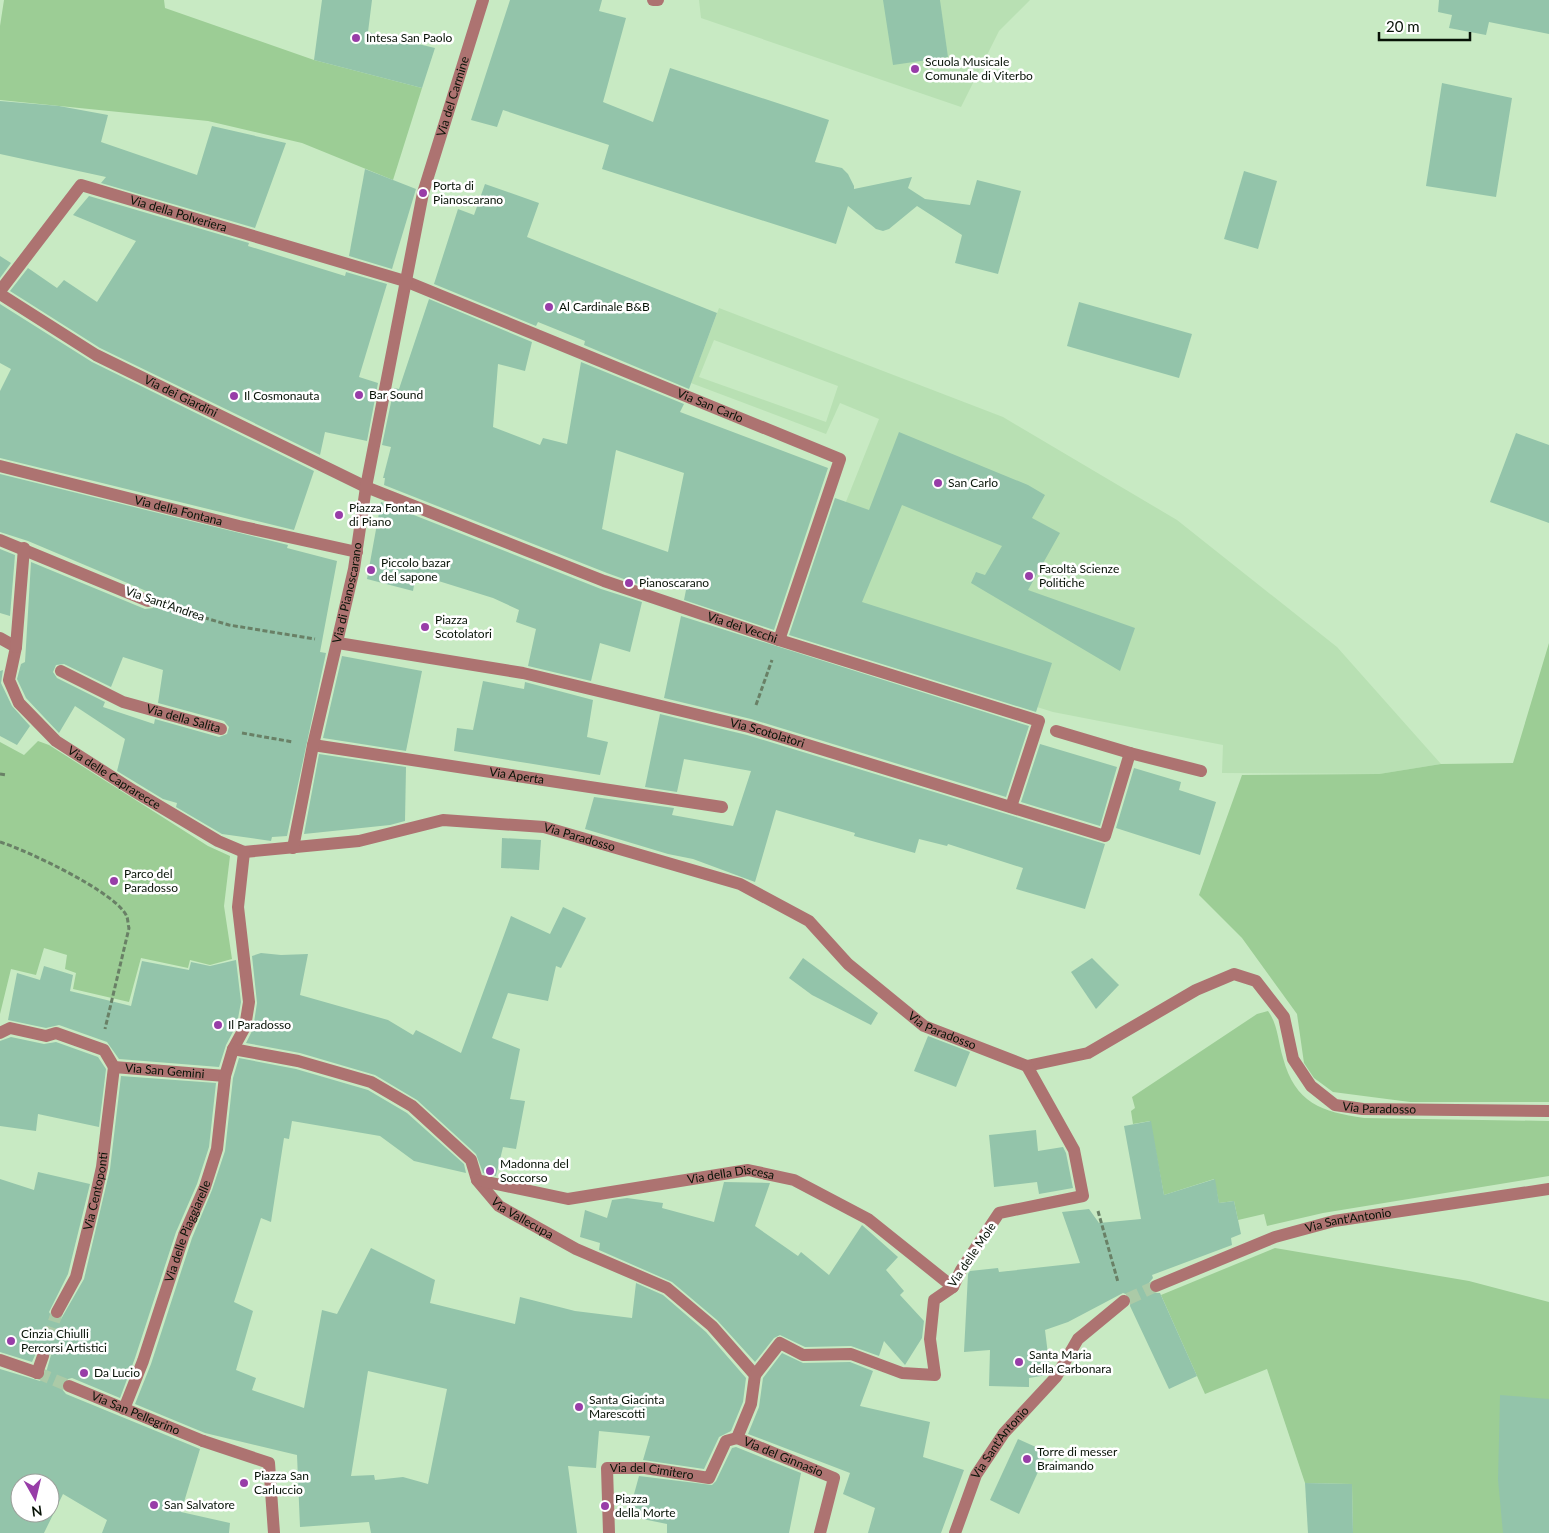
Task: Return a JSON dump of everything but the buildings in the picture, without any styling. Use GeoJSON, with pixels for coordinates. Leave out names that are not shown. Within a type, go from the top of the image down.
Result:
{"type":"FeatureCollection","features":[{"type":"Feature","properties":{"kind":"street","name":"Via del Carmine"},"geometry":{"type":"LineString","coordinates":[[412,246],[431,165],[483,0]]}},
{"type":"Feature","properties":{"kind":"street"},"geometry":{"type":"LineString","coordinates":[[653,0],[658,0]]}},
{"type":"Feature","properties":{"kind":"street","name":"Via della Polveriera"},"geometry":{"type":"LineString","coordinates":[[0,292],[81,185],[404,281]]}},
{"type":"Feature","properties":{"kind":"street","name":"Via di Pianoscarano"},"geometry":{"type":"LineString","coordinates":[[293,848],[313,745],[338,643],[357,552],[366,487],[412,246]]}},
{"type":"Feature","properties":{"kind":"street","name":"Via San Carlo"},"geometry":{"type":"LineString","coordinates":[[404,281],[840,459],[779,640]]}},
{"type":"Feature","properties":{"kind":"street","name":"Via dei Giardini"},"geometry":{"type":"LineString","coordinates":[[0,292],[96,355],[366,487]]}},
{"type":"Feature","properties":{"kind":"street","name":"Via della Fontana"},"geometry":{"type":"LineString","coordinates":[[0,466],[229,523],[357,552]]}},
{"type":"Feature","properties":{"kind":"street","name":"Via dei Vecchi"},"geometry":{"type":"LineString","coordinates":[[366,487],[604,581],[779,640],[1039,721],[1011,807]]}},
{"type":"Feature","properties":{"kind":"street","name":"Via Sant'Andrea"},"geometry":{"type":"LineString","coordinates":[[0,540],[24,548],[148,601]]}},
{"type":"Feature","properties":{"kind":"street","name":"Via delle Caprarecce"},"geometry":{"type":"LineString","coordinates":[[24,548],[16,647],[9,680],[19,703],[56,741],[201,831],[244,852]]}},
{"type":"Feature","properties":{"kind":"street"},"geometry":{"type":"LineString","coordinates":[[0,638],[16,647]]}},
{"type":"Feature","properties":{"kind":"street","name":"Via Scotolatori"},"geometry":{"type":"LineString","coordinates":[[338,643],[523,674],[748,727],[1105,836],[1130,753]]}},
{"type":"Feature","properties":{"kind":"street","name":"Via della Salita"},"geometry":{"type":"LineString","coordinates":[[61,671],[123,702],[221,729]]}},
{"type":"Feature","properties":{"kind":"street"},"geometry":{"type":"LineString","coordinates":[[1056,731],[1130,753],[1201,771]]}},
{"type":"Feature","properties":{"kind":"street","name":"Via Aperta"},"geometry":{"type":"LineString","coordinates":[[313,745],[722,807]]}},
{"type":"Feature","properties":{"kind":"street","name":"Via Paradosso"},"geometry":{"type":"LineString","coordinates":[[293,848],[359,841],[443,820],[544,827],[740,884],[809,921],[848,964],[924,1026],[1027,1066],[1088,1053],[1196,990],[1234,974],[1256,981],[1284,1017],[1294,1059],[1311,1086],[1335,1105],[1363,1109],[1549,1111]]}},
{"type":"Feature","properties":{"kind":"street"},"geometry":{"type":"LineString","coordinates":[[233,1049],[245,1027],[248,1002],[238,907],[244,852],[293,848]]}},
{"type":"Feature","properties":{"kind":"street"},"geometry":{"type":"LineString","coordinates":[[0,1033],[10,1028],[46,1036],[56,1033],[100,1049]]}},
{"type":"Feature","properties":{"kind":"street","name":"Via San Gemini"},"geometry":{"type":"LineString","coordinates":[[100,1049],[104,1050],[114,1067],[225,1076]]}},
{"type":"Feature","properties":{"kind":"street","name":"Via delle Piaggiarelle"},"geometry":{"type":"LineString","coordinates":[[124,1409],[143,1361],[184,1234],[205,1187],[217,1149],[225,1076],[233,1049]]}},
{"type":"Feature","properties":{"kind":"street","name":"Via Vallecupa"},"geometry":{"type":"LineString","coordinates":[[233,1049],[298,1061],[371,1082],[412,1106],[471,1160],[477,1180],[499,1206],[576,1249],[667,1288],[712,1326],[755,1376]]}},
{"type":"Feature","properties":{"kind":"street"},"geometry":{"type":"LineString","coordinates":[[1027,1066],[1074,1150],[1083,1196]]}},
{"type":"Feature","properties":{"kind":"street","name":"Via Centoponti"},"geometry":{"type":"LineString","coordinates":[[56,1312],[76,1277],[93,1208],[102,1167],[114,1067]]}},
{"type":"Feature","properties":{"kind":"street","name":"Via della Discesa"},"geometry":{"type":"LineString","coordinates":[[477,1180],[568,1199],[748,1170],[794,1180],[868,1219],[953,1287]]}},
{"type":"Feature","properties":{"kind":"street","name":"Via Sant'Antonio"},"geometry":{"type":"LineString","coordinates":[[1156,1286],[1275,1237],[1334,1221],[1549,1189]]}},
{"type":"Feature","properties":{"kind":"street","name":"Via delle Mole"},"geometry":{"type":"LineString","coordinates":[[755,1376],[780,1343],[803,1355],[851,1354],[902,1373],[935,1375],[930,1340],[934,1300],[953,1287],[961,1270],[1000,1213],[1083,1196]]}},
{"type":"Feature","properties":{"kind":"street","name":"Via Sant'Antonio"},"geometry":{"type":"LineString","coordinates":[[955,1533],[976,1474],[1004,1433],[1056,1377],[1078,1339],[1126,1300]]}},
{"type":"Feature","properties":{"kind":"street"},"geometry":{"type":"LineString","coordinates":[[0,1360],[37,1373],[43,1356]]}},
{"type":"Feature","properties":{"kind":"street"},"geometry":{"type":"LineString","coordinates":[[737,1438],[751,1404],[755,1376]]}},
{"type":"Feature","properties":{"kind":"street","name":"Via San Pellegrino"},"geometry":{"type":"LineString","coordinates":[[69,1386],[203,1441],[269,1463],[274,1533]]}},
{"type":"Feature","properties":{"kind":"street","name":"Via del Ginnasio"},"geometry":{"type":"LineString","coordinates":[[737,1438],[834,1478],[820,1533]]}},
{"type":"Feature","properties":{"kind":"street","name":"Via del Cimitero"},"geometry":{"type":"LineString","coordinates":[[609,1533],[607,1468],[645,1468],[709,1478],[726,1441],[737,1438]]}},
{"type":"Feature","properties":{"kind":"path","name":"Via Sant'Andrea"},"geometry":{"type":"LineString","coordinates":[[148,601],[229,625],[338,643]]}},
{"type":"Feature","properties":{"kind":"path"},"geometry":{"type":"LineString","coordinates":[[748,727],[779,640]]}},
{"type":"Feature","properties":{"kind":"path","name":"Via della Salita"},"geometry":{"type":"LineString","coordinates":[[221,729],[313,745]]}},
{"type":"Feature","properties":{"kind":"path"},"geometry":{"type":"LineString","coordinates":[[0,774],[8,775]]}},
{"type":"Feature","properties":{"kind":"path"},"geometry":{"type":"LineString","coordinates":[[0,842],[56,866],[103,894],[127,915],[129,928],[100,1049]]}},
{"type":"Feature","properties":{"kind":"path"},"geometry":{"type":"LineString","coordinates":[[1083,1196],[1093,1203],[1100,1216],[1126,1300]]}},
{"type":"Feature","properties":{"kind":"shaded area"},"geometry":{"type":"Polygon","coordinates":[[[4,0],[164,0],[165,8],[314,60],[422,88],[393,180],[302,143],[208,121],[0,100],[0,26],[4,0]]]}},
{"type":"Feature","properties":{"kind":"shaded area","name":"Scuola Musicale Comunale di Viterbo"},"geometry":{"type":"Polygon","coordinates":[[[699,0],[1030,0],[999,31],[961,107],[701,18],[699,0]]]}},
{"type":"Feature","properties":{"kind":"shaded area","name":"Facoltà Scienze Politiche"},"geometry":{"type":"Polygon","coordinates":[[[719,308],[1003,417],[1177,520],[1337,647],[1441,764],[1379,774],[1222,773],[1223,745],[1053,712],[794,632],[879,419],[840,403],[826,434],[691,383],[719,308]],[[714,340],[699,377],[826,422],[838,386],[714,340]]]}},
{"type":"Feature","properties":{"kind":"shaded area"},"geometry":{"type":"Polygon","coordinates":[[[1549,643],[1549,1102],[1410,1102],[1333,1092],[1314,1078],[1304,1063],[1297,1014],[1242,938],[1199,895],[1242,775],[1379,774],[1441,764],[1513,763],[1549,643]]]}},
{"type":"Feature","properties":{"kind":"shaded area","name":"Parco del Paradosso"},"geometry":{"type":"Polygon","coordinates":[[[38,741],[49,745],[208,846],[230,856],[224,906],[232,959],[210,965],[190,960],[188,968],[141,958],[129,1002],[73,989],[76,973],[65,969],[67,955],[44,948],[36,975],[11,969],[0,1014],[0,742],[24,755],[38,741]]]}},
{"type":"Feature","properties":{"kind":"shaded area"},"geometry":{"type":"Polygon","coordinates":[[[1268,1011],[1276,1028],[1288,1073],[1295,1086],[1312,1103],[1335,1112],[1364,1118],[1549,1121],[1549,1176],[1323,1213],[1267,1226],[1264,1214],[1238,1220],[1234,1201],[1219,1203],[1214,1179],[1164,1195],[1150,1121],[1133,1124],[1131,1111],[1135,1108],[1132,1097],[1257,1014],[1268,1011]]]}},
{"type":"Feature","properties":{"kind":"shaded area"},"geometry":{"type":"Polygon","coordinates":[[[1275,1248],[1469,1281],[1549,1302],[1549,1533],[1353,1533],[1352,1484],[1305,1483],[1267,1369],[1205,1394],[1161,1295],[1275,1248]]]}},
{"type":"Feature","properties":{"kind":"tunnel"},"geometry":{"type":"LineString","coordinates":[[1128,1299],[1156,1286]]}},
{"type":"Feature","properties":{"kind":"tunnel"},"geometry":{"type":"LineString","coordinates":[[43,1356],[57,1312]]}},
{"type":"Feature","properties":{"kind":"tunnel"},"geometry":{"type":"LineString","coordinates":[[38,1373],[69,1386]]}},
{"type":"Feature","properties":{"kind":"place","name":"Intesa San Paolo"},"geometry":{"type":"Point","coordinates":[356,38]}},
{"type":"Feature","properties":{"kind":"place","name":"Scuola Musicale Comunale di Viterbo"},"geometry":{"type":"Point","coordinates":[915,69]}},
{"type":"Feature","properties":{"kind":"place","name":"Porta di Pianoscarano"},"geometry":{"type":"Point","coordinates":[423,193]}},
{"type":"Feature","properties":{"kind":"place","name":"Al Cardinale B&B"},"geometry":{"type":"Point","coordinates":[549,307]}},
{"type":"Feature","properties":{"kind":"place","name":"Bar Sound"},"geometry":{"type":"Point","coordinates":[359,395]}},
{"type":"Feature","properties":{"kind":"place","name":"Il Cosmonauta"},"geometry":{"type":"Point","coordinates":[234,396]}},
{"type":"Feature","properties":{"kind":"place","name":"San Carlo"},"geometry":{"type":"Point","coordinates":[938,483]}},
{"type":"Feature","properties":{"kind":"place","name":"Piazza Fontan di Piano"},"geometry":{"type":"Point","coordinates":[339,515]}},
{"type":"Feature","properties":{"kind":"place","name":"Piccolo bazar del sapone"},"geometry":{"type":"Point","coordinates":[371,570]}},
{"type":"Feature","properties":{"kind":"place","name":"Facoltà Scienze Politiche"},"geometry":{"type":"Point","coordinates":[1029,576]}},
{"type":"Feature","properties":{"kind":"place","name":"Pianoscarano"},"geometry":{"type":"Point","coordinates":[629,583]}},
{"type":"Feature","properties":{"kind":"place","name":"Piazza Scotolatori"},"geometry":{"type":"Point","coordinates":[425,627]}},
{"type":"Feature","properties":{"kind":"place","name":"Parco del Paradosso"},"geometry":{"type":"Point","coordinates":[114,881]}},
{"type":"Feature","properties":{"kind":"place","name":"Il Paradosso"},"geometry":{"type":"Point","coordinates":[218,1025]}},
{"type":"Feature","properties":{"kind":"place","name":"Madonna del Soccorso"},"geometry":{"type":"Point","coordinates":[490,1171]}},
{"type":"Feature","properties":{"kind":"place","name":"Cinzia Chiulli Percorsi Artistici"},"geometry":{"type":"Point","coordinates":[11,1341]}},
{"type":"Feature","properties":{"kind":"place","name":"Santa Maria della Carbonara"},"geometry":{"type":"Point","coordinates":[1019,1362]}},
{"type":"Feature","properties":{"kind":"place","name":"Da Lucio"},"geometry":{"type":"Point","coordinates":[84,1373]}},
{"type":"Feature","properties":{"kind":"place","name":"Santa Giacinta Marescotti"},"geometry":{"type":"Point","coordinates":[579,1407]}},
{"type":"Feature","properties":{"kind":"place","name":"Torre di messer Braimando"},"geometry":{"type":"Point","coordinates":[1027,1459]}},
{"type":"Feature","properties":{"kind":"place","name":"Piazza San Carluccio"},"geometry":{"type":"Point","coordinates":[244,1483]}},
{"type":"Feature","properties":{"kind":"place","name":"San Salvatore"},"geometry":{"type":"Point","coordinates":[154,1505]}},
{"type":"Feature","properties":{"kind":"place","name":"Piazza della Morte"},"geometry":{"type":"Point","coordinates":[605,1506]}}]}
